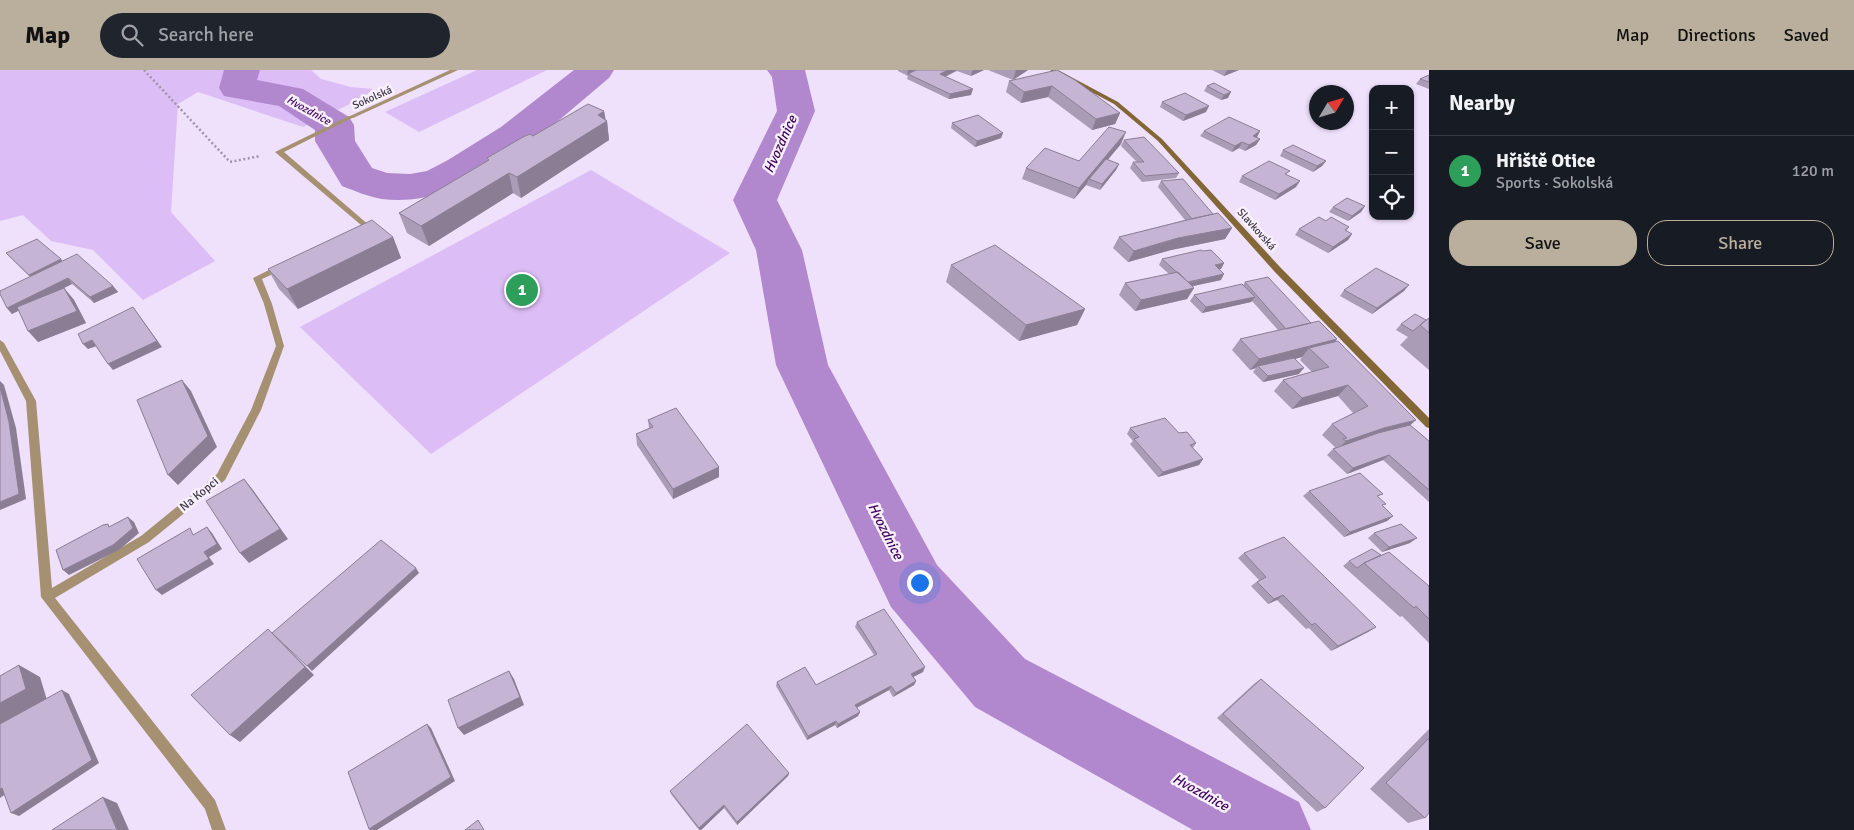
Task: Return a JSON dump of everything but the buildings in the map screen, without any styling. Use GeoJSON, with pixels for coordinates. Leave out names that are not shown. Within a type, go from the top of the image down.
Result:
{"type":"FeatureCollection","features":[{"type":"Feature","properties":{"kind":"main road","name":"Slavkovská"},"geometry":{"type":"LineString","coordinates":[[1053,70],[1110,100],[1131,114],[1160,140],[1277,269],[1429,424]]}},
{"type":"Feature","properties":{"kind":"street","name":"Sokolská"},"geometry":{"type":"LineString","coordinates":[[279,152],[455,70]]}},
{"type":"Feature","properties":{"kind":"street"},"geometry":{"type":"LineString","coordinates":[[279,152],[366,226],[349,234]]}},
{"type":"Feature","properties":{"kind":"street","name":"Na Kopci"},"geometry":{"type":"LineString","coordinates":[[47,597],[145,539],[221,477],[256,410],[280,346],[268,304],[258,278],[291,262]]}},
{"type":"Feature","properties":{"kind":"street"},"geometry":{"type":"LineString","coordinates":[[0,343],[31,401],[47,597],[210,805],[219,830]]}},
{"type":"Feature","properties":{"kind":"path"},"geometry":{"type":"LineString","coordinates":[[144,70],[230,162],[279,152]]}},
{"type":"Feature","properties":{"kind":"shaded area"},"geometry":{"type":"Polygon","coordinates":[[[0,70],[311,70],[321,79],[351,87],[373,89],[364,97],[303,127],[198,92],[178,104],[171,212],[215,261],[143,300],[93,250],[51,241],[23,215],[0,221],[0,70]]]}},
{"type":"Feature","properties":{"kind":"shaded area"},"geometry":{"type":"Polygon","coordinates":[[[477,70],[547,70],[419,132],[385,112],[477,70]]]}},
{"type":"Feature","properties":{"kind":"shaded area"},"geometry":{"type":"Polygon","coordinates":[[[591,170],[730,253],[431,454],[300,327],[591,170]]]}},
{"type":"Feature","properties":{"kind":"waterway","name":"Hvozdnice"},"geometry":{"type":"LineString","coordinates":[[242,70],[237,88],[290,97],[335,125],[335,141],[357,177],[382,186],[410,187],[439,181],[463,169],[515,135],[596,70]]}},
{"type":"Feature","properties":{"kind":"waterway","name":"Hvozdnice"},"geometry":{"type":"LineString","coordinates":[[785,70],[789,72],[796,111],[755,200],[779,250],[802,365],[914,586],[1000,683],[1271,830]]}},
{"type":"Feature","properties":{"kind":"place","name":"Hřiště Otice"},"geometry":{"type":"Point","coordinates":[522,290]}}]}
